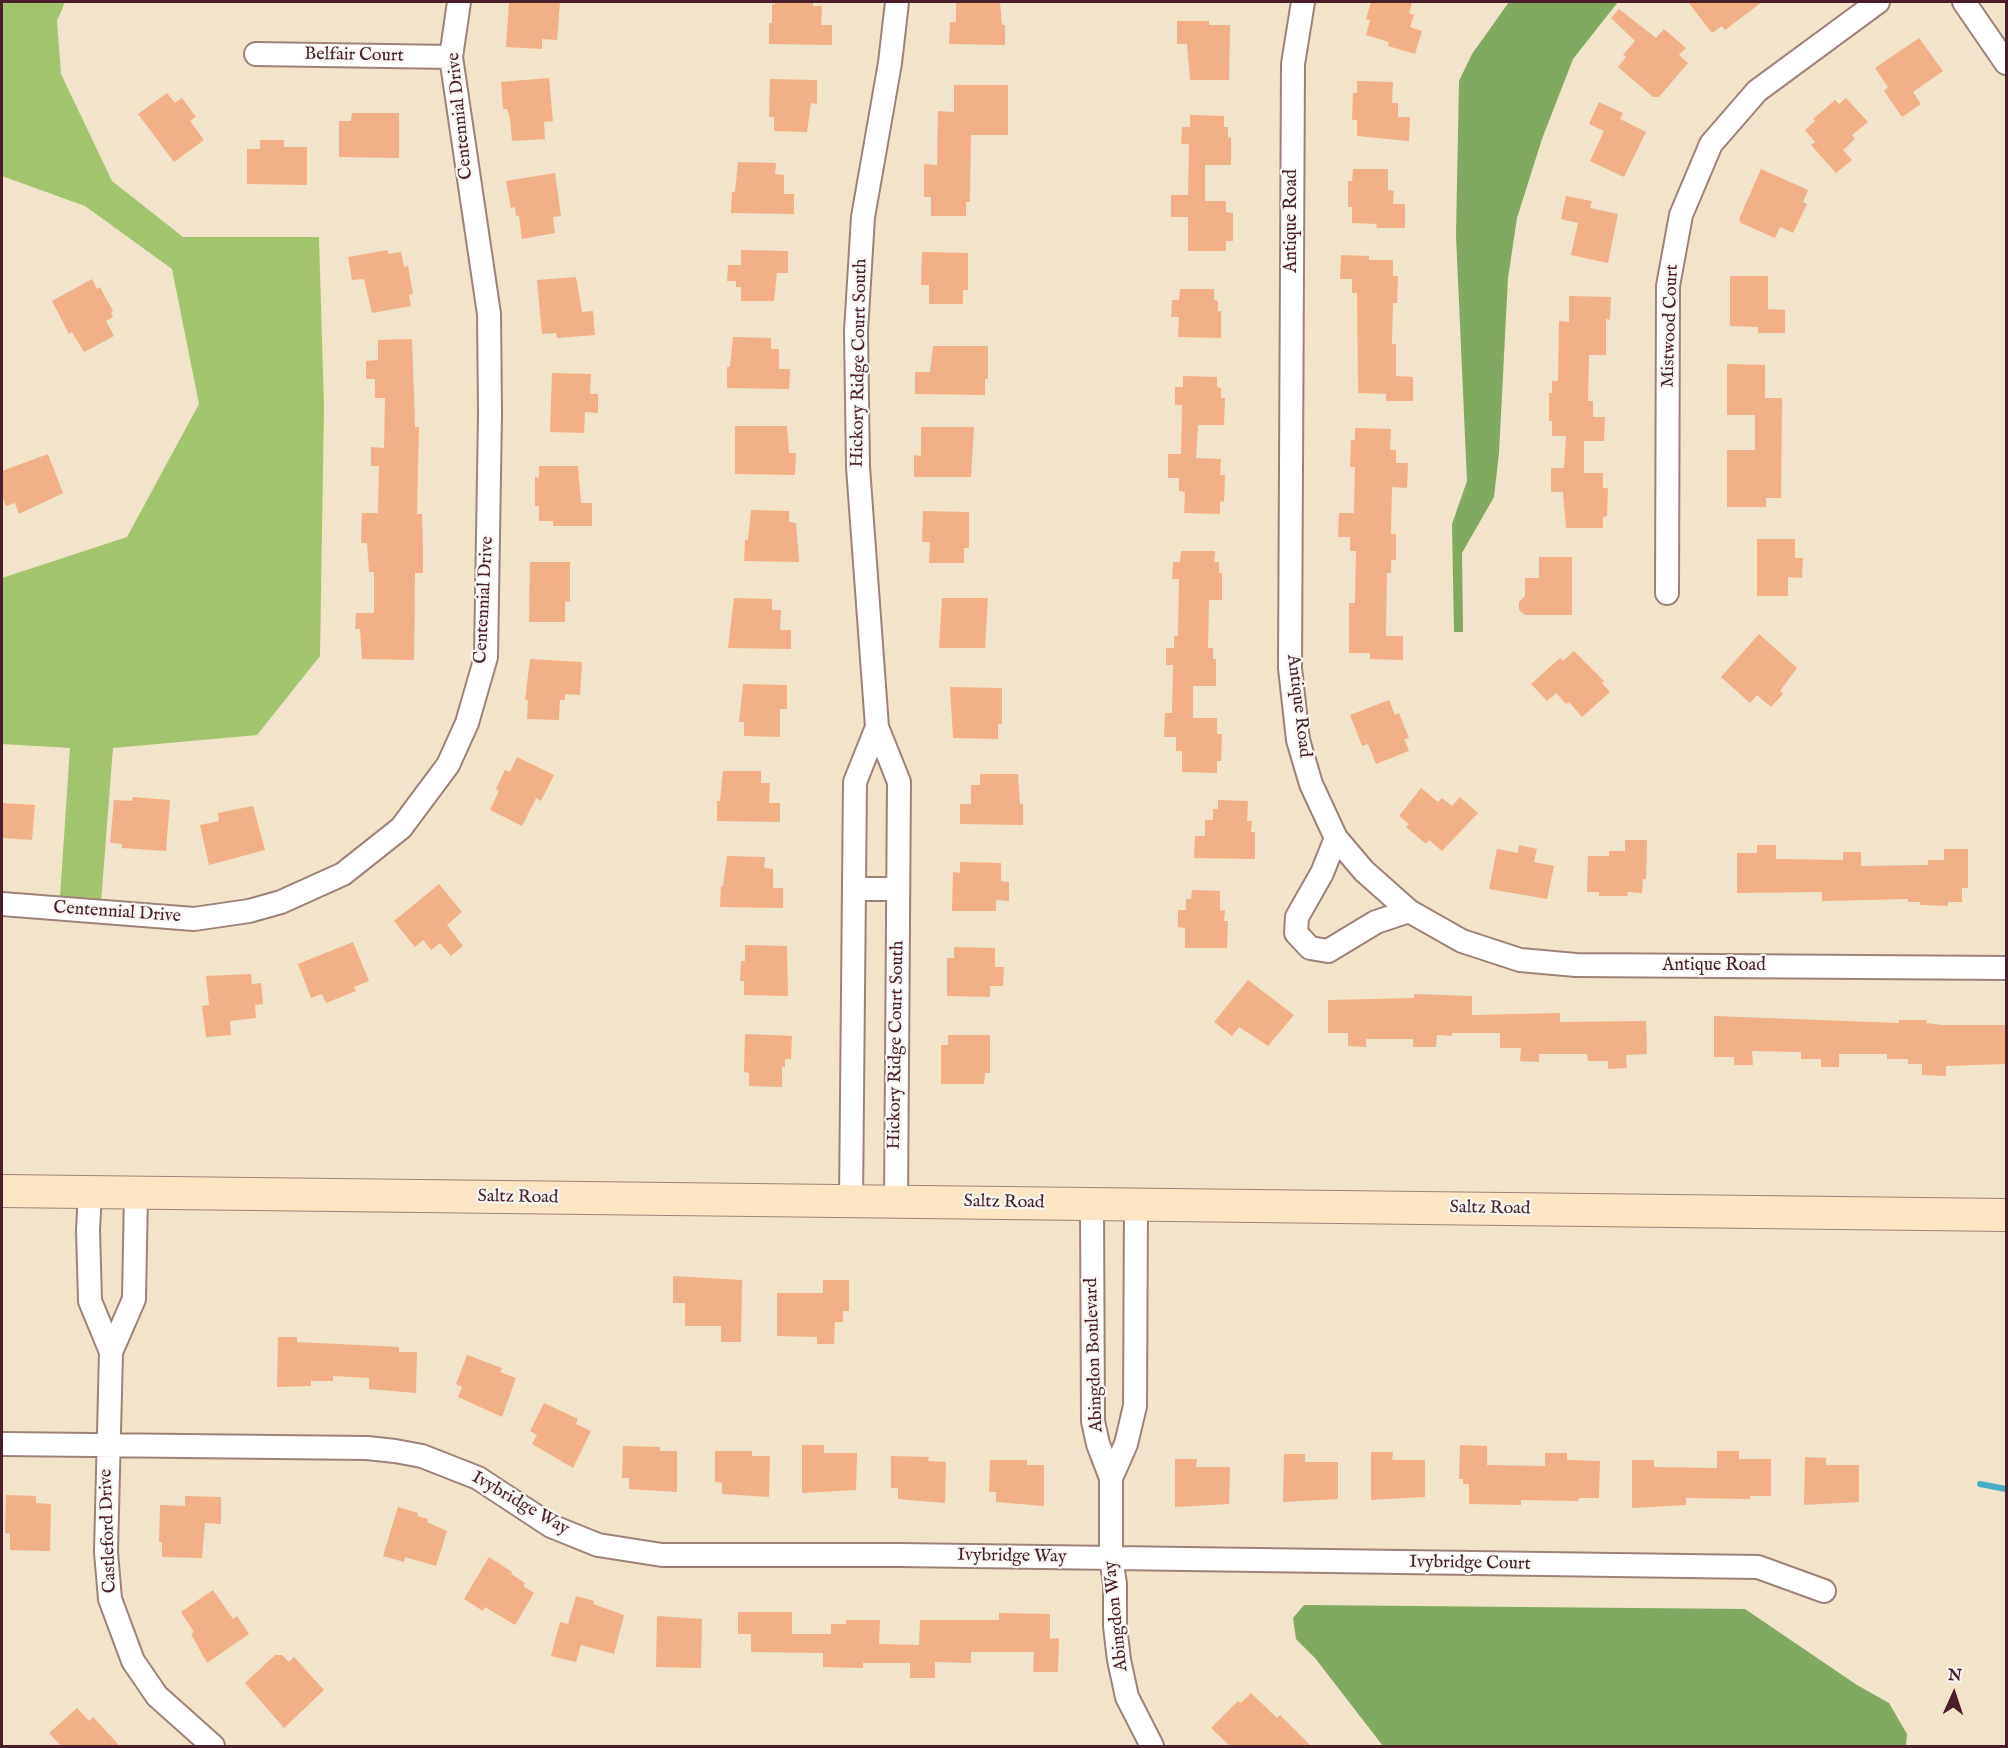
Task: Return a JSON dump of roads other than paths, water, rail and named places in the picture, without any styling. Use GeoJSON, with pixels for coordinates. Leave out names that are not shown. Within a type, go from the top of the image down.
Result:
{"type":"FeatureCollection","features":[{"type":"Feature","properties":{"kind":"street","name":"Centennial Drive"},"geometry":{"type":"LineString","coordinates":[[2,904],[194,919],[249,911],[281,902],[343,874],[401,828],[448,765],[466,723],[486,657],[490,413],[489,314],[460,134],[451,57],[459,2]]}},
{"type":"Feature","properties":{"kind":"street","name":"Hickory Ridge Court South"},"geometry":{"type":"LineString","coordinates":[[896,1202],[899,782],[877,727],[858,467],[856,331],[863,217],[890,63],[897,2]]}},
{"type":"Feature","properties":{"kind":"street","name":"Antique Road"},"geometry":{"type":"LineString","coordinates":[[1303,2],[1296,31],[1293,64],[1290,668],[1301,751],[1311,784],[1336,838],[1364,871],[1409,911],[1462,941],[1520,960],[1576,965],[2007,968]]}},
{"type":"Feature","properties":{"kind":"street","name":"Mistwood Court"},"geometry":{"type":"LineString","coordinates":[[1667,593],[1668,285],[1681,215],[1711,144],[1757,91],[1878,2]]}},
{"type":"Feature","properties":{"kind":"street"},"geometry":{"type":"LineString","coordinates":[[1964,2],[2007,63]]}},
{"type":"Feature","properties":{"kind":"street","name":"Belfair Court"},"geometry":{"type":"LineString","coordinates":[[256,54],[451,57]]}},
{"type":"Feature","properties":{"kind":"street","name":"Hickory Ridge Court South"},"geometry":{"type":"LineString","coordinates":[[851,1202],[855,782],[877,727]]}},
{"type":"Feature","properties":{"kind":"street"},"geometry":{"type":"LineString","coordinates":[[1336,838],[1322,873],[1297,917],[1296,933],[1303,941],[1310,948],[1329,951],[1376,922],[1409,911]]}},
{"type":"Feature","properties":{"kind":"street"},"geometry":{"type":"LineString","coordinates":[[854,889],[898,889]]}},
{"type":"Feature","properties":{"kind":"street","name":"Saltz Road"},"geometry":{"type":"LineString","coordinates":[[2,1191],[2007,1215]]}},
{"type":"Feature","properties":{"kind":"street","name":"Castleford Drive"},"geometry":{"type":"LineString","coordinates":[[90,1192],[90,1301],[111,1352]]}},
{"type":"Feature","properties":{"kind":"street","name":"Castleford Drive"},"geometry":{"type":"LineString","coordinates":[[136,1193],[134,1299],[111,1352],[106,1552],[110,1599],[133,1662],[157,1696],[213,1746]]}},
{"type":"Feature","properties":{"kind":"street","name":"Abingdon Boulevard"},"geometry":{"type":"LineString","coordinates":[[1092,1204],[1093,1421],[1111,1478]]}},
{"type":"Feature","properties":{"kind":"street","name":"Abingdon Boulevard"},"geometry":{"type":"LineString","coordinates":[[1111,1478],[1126,1444],[1135,1406],[1136,1205]]}},
{"type":"Feature","properties":{"kind":"street","name":"Ivybridge Way"},"geometry":{"type":"LineString","coordinates":[[2,1444],[367,1448],[422,1456],[478,1478],[551,1526],[588,1542],[662,1556],[1111,1558]]}},
{"type":"Feature","properties":{"kind":"street","name":"Abingdon Way"},"geometry":{"type":"LineString","coordinates":[[1111,1478],[1111,1558],[1115,1584],[1115,1626],[1125,1688],[1145,1737],[1152,1746]]}},
{"type":"Feature","properties":{"kind":"street","name":"Ivybridge Court"},"geometry":{"type":"LineString","coordinates":[[1111,1558],[1758,1567],[1824,1592]]}},
{"type":"Feature","properties":{"kind":"waterway"},"geometry":{"type":"LineString","coordinates":[[1980,1484],[2006,1489]]}}]}
